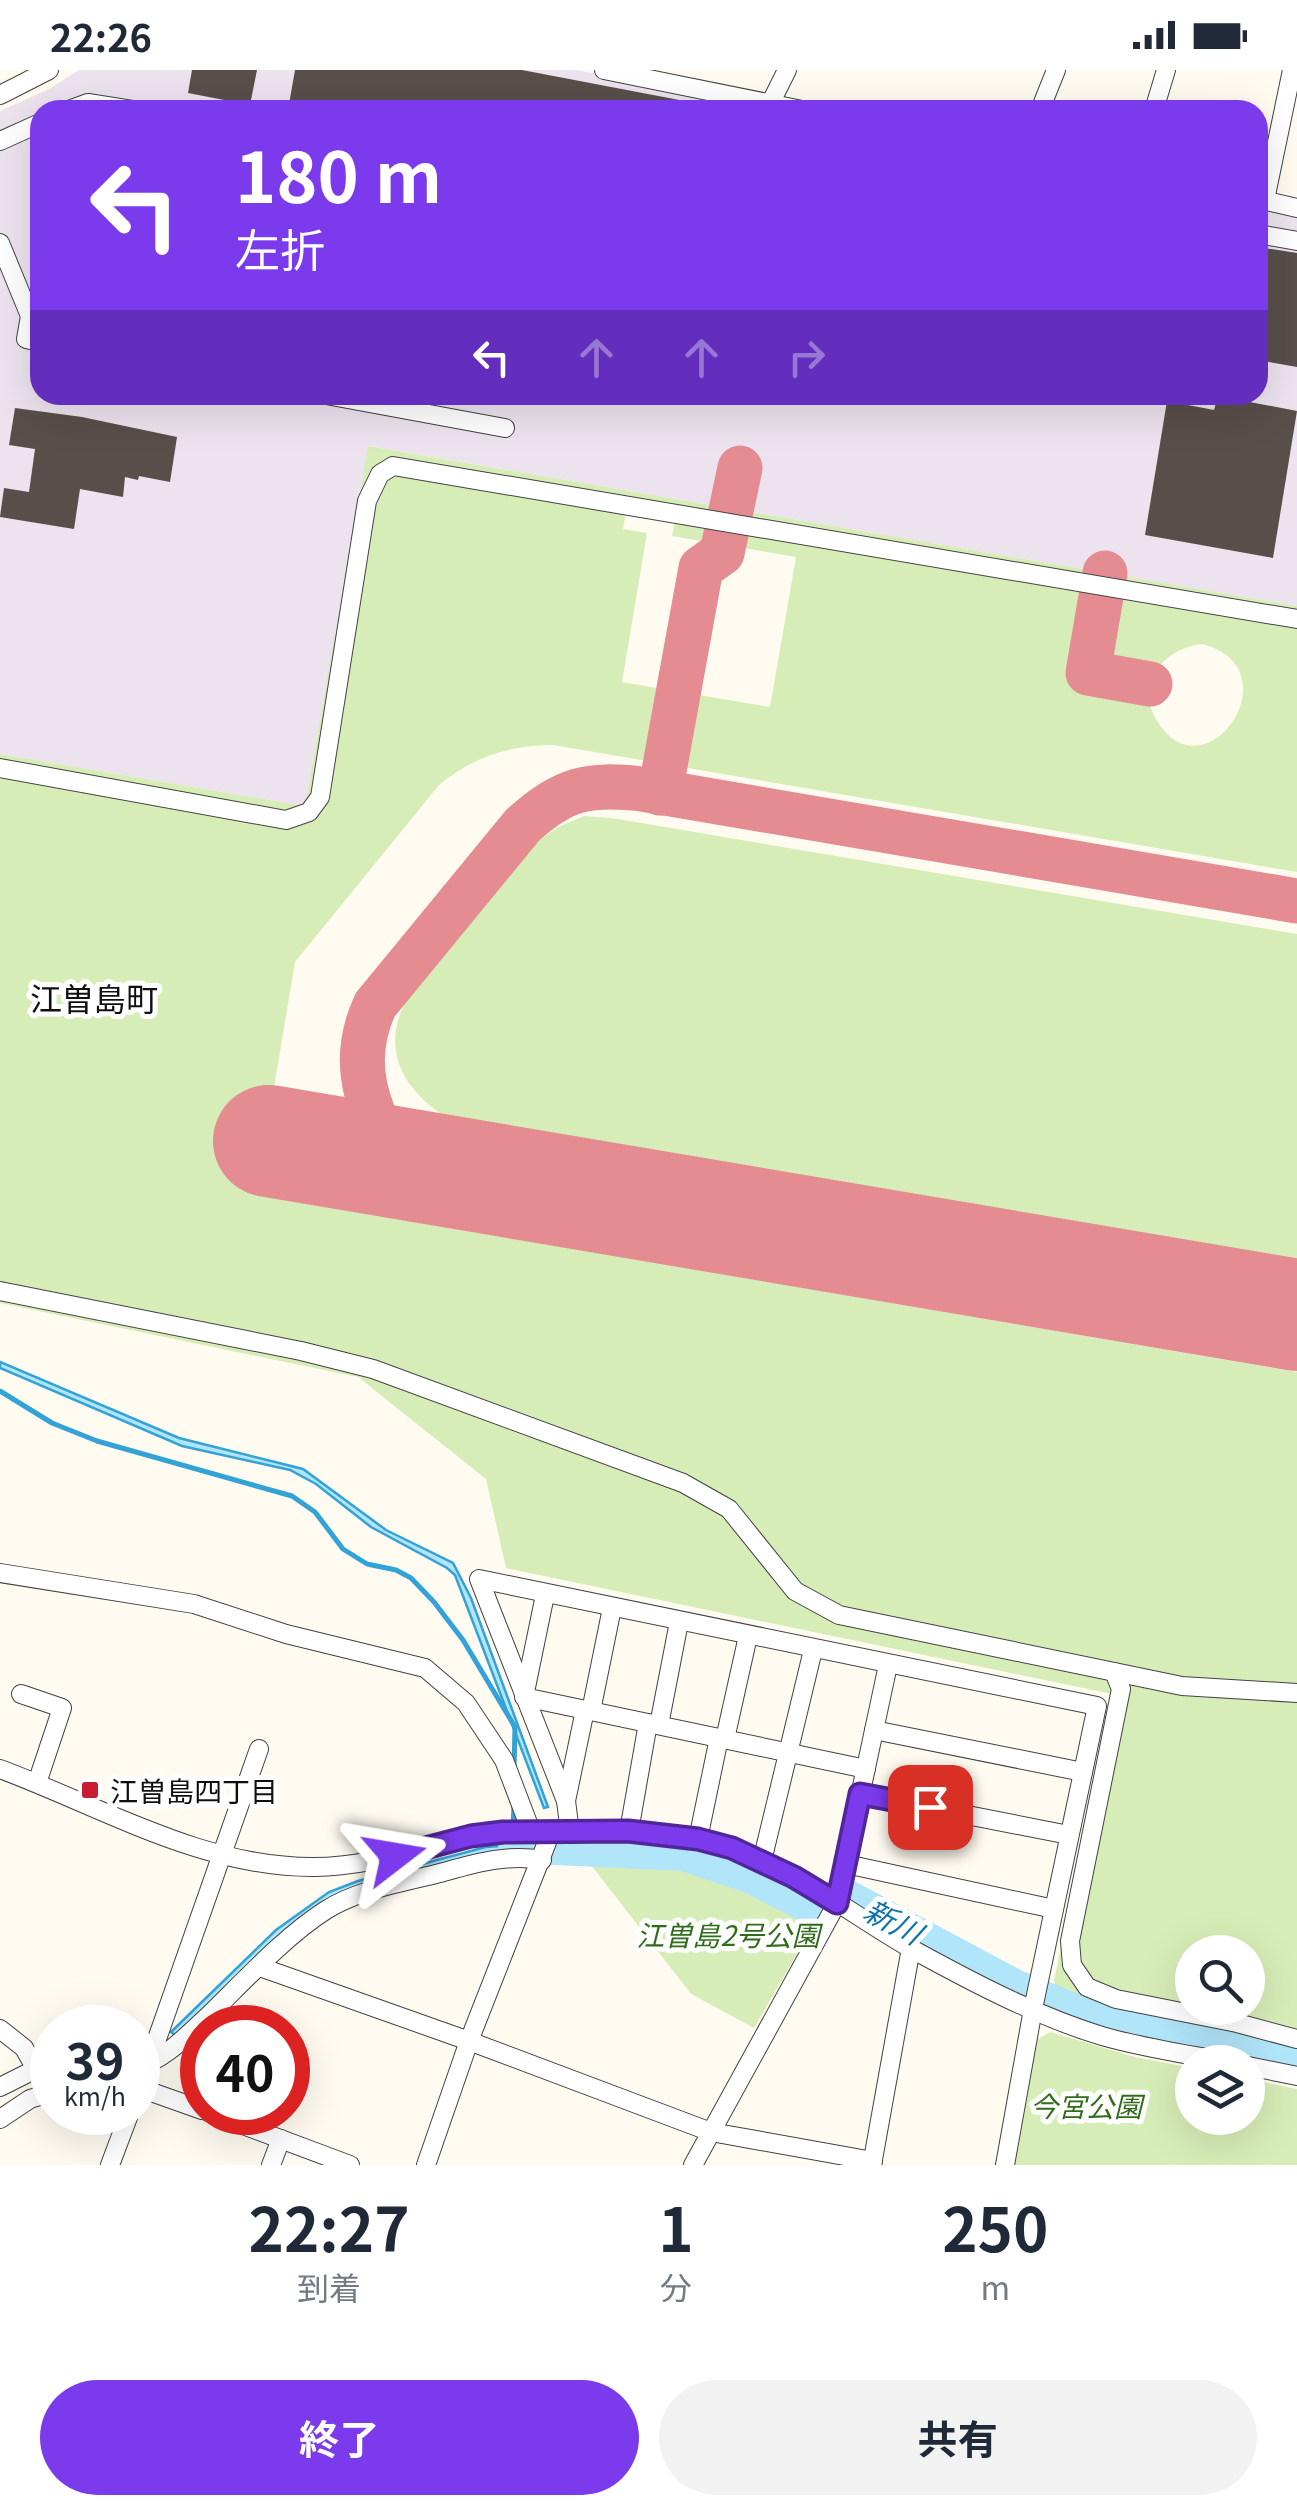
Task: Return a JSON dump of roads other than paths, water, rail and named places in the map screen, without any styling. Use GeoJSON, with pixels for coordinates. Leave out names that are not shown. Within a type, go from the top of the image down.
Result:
{"type":"FeatureCollection","features":[{"type":"Feature","properties":{"kind":"street"},"geometry":{"type":"LineString","coordinates":[[0,95],[49,70]]}},
{"type":"Feature","properties":{"kind":"street"},"geometry":{"type":"LineString","coordinates":[[604,70],[750,100]]}},
{"type":"Feature","properties":{"kind":"street"},"geometry":{"type":"LineString","coordinates":[[772,100],[787,70]]}},
{"type":"Feature","properties":{"kind":"street"},"geometry":{"type":"LineString","coordinates":[[1044,100],[1056,70]]}},
{"type":"Feature","properties":{"kind":"street"},"geometry":{"type":"LineString","coordinates":[[1157,100],[1166,70]]}},
{"type":"Feature","properties":{"kind":"street"},"geometry":{"type":"LineString","coordinates":[[1268,171],[1292,70]]}},
{"type":"Feature","properties":{"kind":"street"},"geometry":{"type":"LineString","coordinates":[[0,141],[30,128]]}},
{"type":"Feature","properties":{"kind":"street"},"geometry":{"type":"LineString","coordinates":[[1268,202],[1297,208]]}},
{"type":"Feature","properties":{"kind":"street"},"geometry":{"type":"LineString","coordinates":[[1268,236],[1297,241]]}},
{"type":"Feature","properties":{"kind":"street"},"geometry":{"type":"LineString","coordinates":[[0,244],[30,316],[26,340],[30,341]]}},
{"type":"Feature","properties":{"kind":"street"},"geometry":{"type":"LineString","coordinates":[[380,405],[505,428]]}},
{"type":"Feature","properties":{"kind":"street"},"geometry":{"type":"LineString","coordinates":[[0,768],[286,820],[309,812],[320,797],[367,500],[380,474],[393,466],[1297,619]]}},
{"type":"Feature","properties":{"kind":"street"},"geometry":{"type":"LineString","coordinates":[[0,1292],[301,1351],[373,1369],[684,1483],[729,1509],[795,1592],[839,1616],[1182,1686],[1297,1693]]}},
{"type":"Feature","properties":{"kind":"street"},"geometry":{"type":"LineString","coordinates":[[0,1573],[194,1604],[286,1634],[425,1668],[466,1703],[504,1760],[530,1832]]}},
{"type":"Feature","properties":{"kind":"street"},"geometry":{"type":"LineString","coordinates":[[566,1801],[479,1579],[1096,1706],[1033,2008],[1005,2165]]}},
{"type":"Feature","properties":{"kind":"street"},"geometry":{"type":"LineString","coordinates":[[524,1697],[545,1595]]}},
{"type":"Feature","properties":{"kind":"street"},"geometry":{"type":"LineString","coordinates":[[426,2165],[542,1860],[561,1832],[612,1608]]}},
{"type":"Feature","properties":{"kind":"street"},"geometry":{"type":"LineString","coordinates":[[628,1831],[678,1622]]}},
{"type":"Feature","properties":{"kind":"street"},"geometry":{"type":"LineString","coordinates":[[698,1839],[748,1636]]}},
{"type":"Feature","properties":{"kind":"street"},"geometry":{"type":"LineString","coordinates":[[762,1862],[813,1650]]}},
{"type":"Feature","properties":{"kind":"street"},"geometry":{"type":"LineString","coordinates":[[693,2165],[837,1903],[888,1665]]}},
{"type":"Feature","properties":{"kind":"street"},"geometry":{"type":"LineString","coordinates":[[1114,1672],[1121,1689],[1070,1941],[1072,1965],[1087,1987],[1116,1999],[1297,2039]]}},
{"type":"Feature","properties":{"kind":"street"},"geometry":{"type":"LineString","coordinates":[[21,1694],[62,1708],[37,1783]]}},
{"type":"Feature","properties":{"kind":"street"},"geometry":{"type":"LineString","coordinates":[[524,1697],[866,1769]]}},
{"type":"Feature","properties":{"kind":"street"},"geometry":{"type":"LineString","coordinates":[[874,1730],[1083,1772]]}},
{"type":"Feature","properties":{"kind":"street"},"geometry":{"type":"LineString","coordinates":[[160,2021],[260,1749]]}},
{"type":"Feature","properties":{"kind":"street"},"geometry":{"type":"LineString","coordinates":[[0,1769],[222,1856],[271,1866],[319,1868],[420,1851],[471,1836],[530,1832],[628,1831],[698,1839],[732,1848],[762,1862],[911,1948],[1033,2008],[1121,2041],[1175,2052]]}},
{"type":"Feature","properties":{"kind":"street"},"geometry":{"type":"LineString","coordinates":[[860,1794],[1070,1834]]}},
{"type":"Feature","properties":{"kind":"street"},"geometry":{"type":"LineString","coordinates":[[160,2055],[178,2044],[327,1909],[374,1890],[486,1861],[530,1857],[542,1860]]}},
{"type":"Feature","properties":{"kind":"street"},"geometry":{"type":"LineString","coordinates":[[846,1864],[1054,1909]]}},
{"type":"Feature","properties":{"kind":"street"},"geometry":{"type":"LineString","coordinates":[[260,1967],[711,2132],[873,2163],[911,1948]]}},
{"type":"Feature","properties":{"kind":"street"},"geometry":{"type":"LineString","coordinates":[[0,2030],[30,2054]]}},
{"type":"Feature","properties":{"kind":"street"},"geometry":{"type":"LineString","coordinates":[[1265,2069],[1297,2076]]}},
{"type":"Feature","properties":{"kind":"street"},"geometry":{"type":"LineString","coordinates":[[0,2087],[30,2074]]}},
{"type":"Feature","properties":{"kind":"street"},"geometry":{"type":"LineString","coordinates":[[0,2120],[30,2099]]}},
{"type":"Feature","properties":{"kind":"street"},"geometry":{"type":"LineString","coordinates":[[110,2165],[121,2135]]}},
{"type":"Feature","properties":{"kind":"street"},"geometry":{"type":"LineString","coordinates":[[272,2135],[350,2165]]}},
{"type":"Feature","properties":{"kind":"street"},"geometry":{"type":"LineString","coordinates":[[271,2165],[281,2138]]}},
{"type":"Feature","properties":{"kind":"water"},"geometry":{"type":"Polygon","coordinates":[[[0,1362],[179,1438],[303,1469],[386,1530],[453,1563],[471,1598],[548,1807],[544,1808],[455,1575],[447,1568],[371,1527],[316,1484],[290,1470],[182,1446],[0,1368],[0,1362]]]}},
{"type":"Feature","properties":{"kind":"water"},"geometry":{"type":"Polygon","coordinates":[[[569,1844],[655,1847],[706,1856],[785,1889],[781,1896],[703,1864],[569,1850],[569,1844]]]}},
{"type":"Feature","properties":{"kind":"water"},"geometry":{"type":"Polygon","coordinates":[[[518,1845],[518,1852],[360,1889],[217,2005],[199,2005],[276,1930],[329,1892],[486,1847],[518,1845]]]}},
{"type":"Feature","properties":{"kind":"water"},"geometry":{"type":"Polygon","coordinates":[[[180,2023],[180,2035],[177,2037],[171,2032],[180,2023]]]}},
{"type":"Feature","properties":{"kind":"waterway"},"geometry":{"type":"LineString","coordinates":[[0,1391],[52,1423],[97,1441],[292,1496],[315,1512],[343,1549],[367,1564],[396,1570],[411,1578],[463,1640],[515,1727],[514,1769]]}},
{"type":"Feature","properties":{"kind":"waterway"},"geometry":{"type":"LineString","coordinates":[[512,1848],[514,1805]]}},
{"type":"Feature","properties":{"kind":"waterway","name":"新川"},"geometry":{"type":"LineString","coordinates":[[513,1848],[683,1856],[749,1878],[815,1912],[841,1891],[1017,1985],[1098,2018],[1297,2060]]}},
{"type":"Feature","properties":{"kind":"place","name":"江曽島四丁目"},"geometry":{"type":"Point","coordinates":[90,1790]}},
{"type":"Feature","properties":{"kind":"district","name":"江曽島町"},"geometry":{"type":"Point","coordinates":[94,997]}},
{"type":"Feature","properties":{"kind":"park label","name":"江曽島2号公園"},"geometry":{"type":"Point","coordinates":[728,1934]}},
{"type":"Feature","properties":{"kind":"park label","name":"今宮公園"},"geometry":{"type":"Point","coordinates":[1086,2105]}}]}
